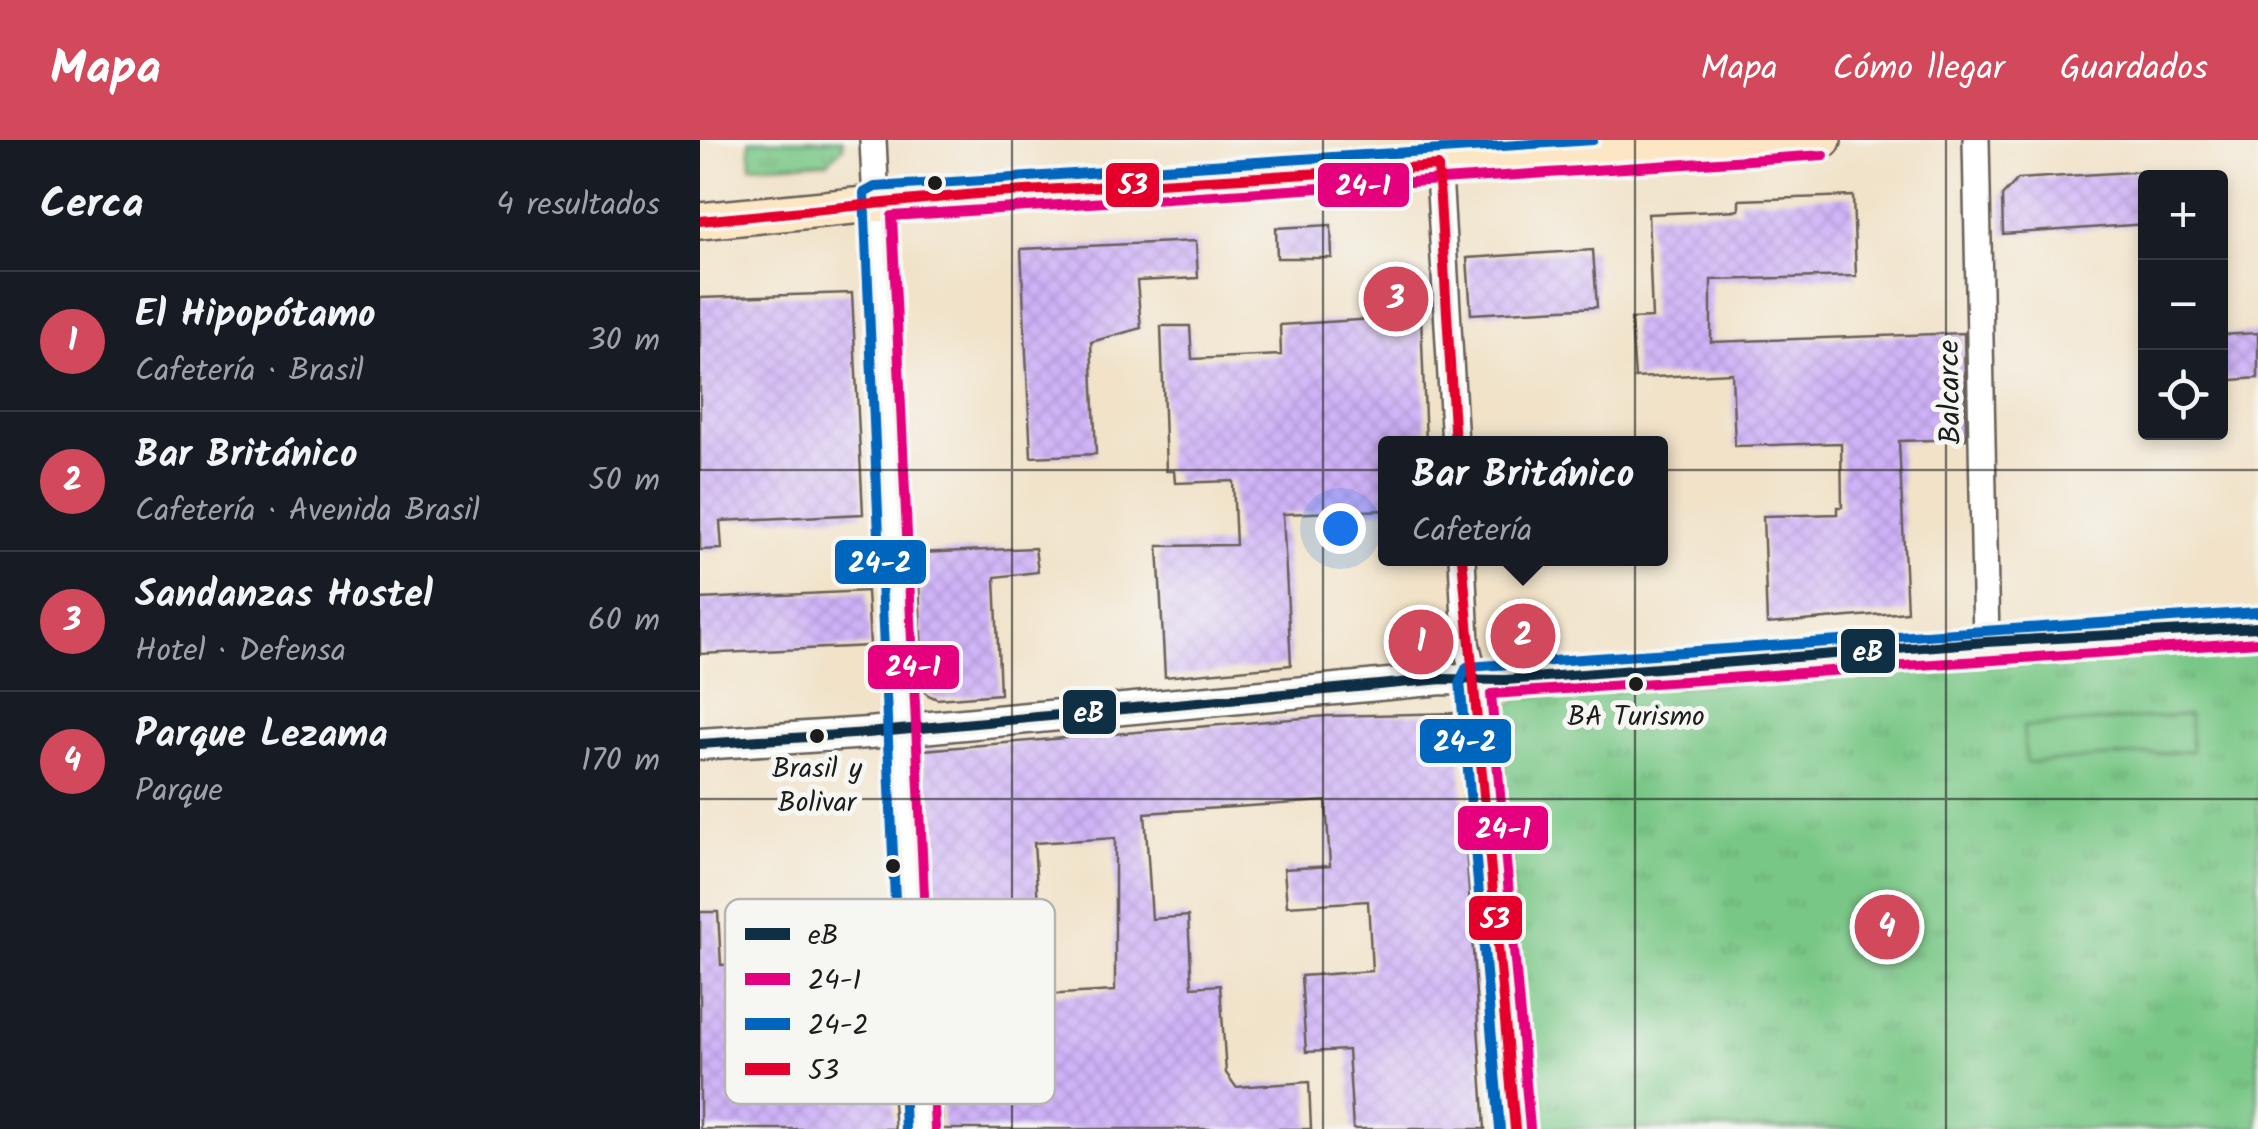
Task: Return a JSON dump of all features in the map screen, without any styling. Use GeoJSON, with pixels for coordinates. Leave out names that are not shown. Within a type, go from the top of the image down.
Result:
{"type":"FeatureCollection","features":[{"type":"Feature","properties":{"kind":"main road"},"geometry":{"type":"LineString","coordinates":[[700,221],[1438,153],[1823,140]]}},
{"type":"Feature","properties":{"kind":"main road"},"geometry":{"type":"LineString","coordinates":[[1515,1129],[1476,680],[1986,642],[2258,627]]}},
{"type":"Feature","properties":{"kind":"street"},"geometry":{"type":"LineString","coordinates":[[874,140],[909,899]]}},
{"type":"Feature","properties":{"kind":"street","name":"Balcarce"},"geometry":{"type":"LineString","coordinates":[[1976,140],[1986,642]]}},
{"type":"Feature","properties":{"kind":"street"},"geometry":{"type":"LineString","coordinates":[[1438,153],[1455,436]]}},
{"type":"Feature","properties":{"kind":"street"},"geometry":{"type":"LineString","coordinates":[[700,744],[1442,679],[1476,680],[1466,642],[1462,566]]}},
{"type":"Feature","properties":{"kind":"street"},"geometry":{"type":"LineString","coordinates":[[919,1104],[920,1129]]}},
{"type":"Feature","properties":{"kind":"green space"},"geometry":{"type":"Polygon","coordinates":[[[749,140],[843,140],[843,147],[828,162],[751,166],[749,140]]]}},
{"type":"Feature","properties":{"kind":"green space"},"geometry":{"type":"Polygon","coordinates":[[[2258,647],[2258,1129],[1530,1129],[1501,726],[1508,706],[1520,697],[2258,647]]]}},
{"type":"Feature","properties":{"kind":"green space"},"geometry":{"type":"Polygon","coordinates":[[[2189,715],[2192,751],[2026,763],[2023,727],[2189,715]]]}},
{"type":"Feature","properties":{"kind":"building"},"geometry":{"type":"Polygon","coordinates":[[[2138,172],[2138,225],[2003,234],[2002,196],[2018,179],[2138,172]]]}},
{"type":"Feature","properties":{"kind":"building"},"geometry":{"type":"Polygon","coordinates":[[[1853,196],[1856,276],[1711,280],[1711,342],[1964,333],[1966,439],[1899,441],[1907,612],[1767,624],[1763,516],[1837,514],[1837,507],[1842,507],[1841,443],[1735,446],[1732,373],[1635,378],[1631,319],[1652,318],[1648,214],[1739,210],[1739,200],[1853,196]]]}},
{"type":"Feature","properties":{"kind":"building"},"geometry":{"type":"Polygon","coordinates":[[[1331,225],[1332,258],[1277,258],[1276,228],[1331,225]]]}},
{"type":"Feature","properties":{"kind":"building"},"geometry":{"type":"Polygon","coordinates":[[[1196,241],[1198,278],[1137,281],[1141,328],[1091,342],[1096,454],[1031,457],[1021,249],[1196,241]]]}},
{"type":"Feature","properties":{"kind":"building"},"geometry":{"type":"Polygon","coordinates":[[[1593,250],[1597,307],[1471,314],[1467,258],[1593,250]]]}},
{"type":"Feature","properties":{"kind":"building"},"geometry":{"type":"Polygon","coordinates":[[[852,293],[863,514],[720,521],[722,549],[700,550],[700,298],[852,293]]]}},
{"type":"Feature","properties":{"kind":"building"},"geometry":{"type":"Polygon","coordinates":[[[1421,316],[1426,436],[1378,436],[1378,510],[1283,514],[1291,665],[1165,677],[1158,546],[1236,545],[1233,481],[1175,483],[1174,471],[1166,471],[1161,326],[1190,326],[1192,359],[1281,355],[1280,325],[1421,316]]]}},
{"type":"Feature","properties":{"kind":"building"},"geometry":{"type":"Polygon","coordinates":[[[2258,333],[2258,378],[2228,380],[2228,335],[2258,333]]]}},
{"type":"Feature","properties":{"kind":"building"},"geometry":{"type":"Polygon","coordinates":[[[1035,548],[1038,572],[995,577],[1000,694],[937,699],[928,695],[923,691],[918,553],[1035,548]]]}},
{"type":"Feature","properties":{"kind":"building"},"geometry":{"type":"Polygon","coordinates":[[[867,591],[870,646],[700,654],[700,599],[867,591]]]}},
{"type":"Feature","properties":{"kind":"building"},"geometry":{"type":"Polygon","coordinates":[[[1457,713],[1485,1129],[1353,1129],[1348,1050],[1306,1052],[1301,976],[1372,971],[1368,901],[1287,906],[1284,869],[1330,866],[1326,801],[1145,813],[1152,919],[1188,916],[1192,987],[1220,985],[1226,1073],[1236,1087],[1309,1082],[1311,1129],[943,1129],[942,1104],[1055,1104],[1055,994],[1115,991],[1115,838],[1034,843],[1038,899],[931,899],[923,750],[1327,716],[1457,713]]]}},
{"type":"Feature","properties":{"kind":"building"},"geometry":{"type":"Polygon","coordinates":[[[700,912],[718,912],[721,965],[725,965],[725,1104],[893,1104],[895,1129],[700,1129],[700,912]]]}},
{"type":"Feature","properties":{"kind":"transit line","name":"24-2"},"geometry":{"type":"LineString","coordinates":[[895,899],[864,193],[875,187],[1593,140]]}},
{"type":"Feature","properties":{"kind":"transit line","name":"24-1"},"geometry":{"type":"LineString","coordinates":[[924,899],[892,216],[1824,155]]}},
{"type":"Feature","properties":{"kind":"transit line","name":"53"},"geometry":{"type":"LineString","coordinates":[[700,221],[977,194],[1438,166],[1455,436]]}},
{"type":"Feature","properties":{"kind":"transit line","name":"53"},"geometry":{"type":"LineString","coordinates":[[1463,566],[1515,1129]]}},
{"type":"Feature","properties":{"kind":"transit line","name":"24-2"},"geometry":{"type":"LineString","coordinates":[[1500,1129],[1460,681],[1467,667],[2257,612]]}},
{"type":"Feature","properties":{"kind":"transit line","name":"eB"},"geometry":{"type":"LineString","coordinates":[[700,744],[868,733],[1442,679],[1506,680],[1986,642],[2258,627]]}},
{"type":"Feature","properties":{"kind":"transit line","name":"24-1"},"geometry":{"type":"LineString","coordinates":[[1530,1128],[1491,694],[2258,642]]}},
{"type":"Feature","properties":{"kind":"transit line","name":"24-2"},"geometry":{"type":"LineString","coordinates":[[904,1104],[905,1129]]}},
{"type":"Feature","properties":{"kind":"transit line","name":"24-1"},"geometry":{"type":"LineString","coordinates":[[934,1104],[935,1128]]}},
{"type":"Feature","properties":{"kind":"place","name":"Sandanzas Hostel"},"geometry":{"type":"Point","coordinates":[1396,299]}},
{"type":"Feature","properties":{"kind":"place","name":"Bar Británico"},"geometry":{"type":"Point","coordinates":[1523,636]}},
{"type":"Feature","properties":{"kind":"place","name":"El Hipopótamo"},"geometry":{"type":"Point","coordinates":[1421,642]}},
{"type":"Feature","properties":{"kind":"place","name":"BA Turismo"},"geometry":{"type":"Point","coordinates":[1636,684]}},
{"type":"Feature","properties":{"kind":"place","name":"Brasil y Bolivar"},"geometry":{"type":"Point","coordinates":[817,736]}},
{"type":"Feature","properties":{"kind":"place","name":"Parque Lezama"},"geometry":{"type":"Point","coordinates":[1887,927]}}]}
